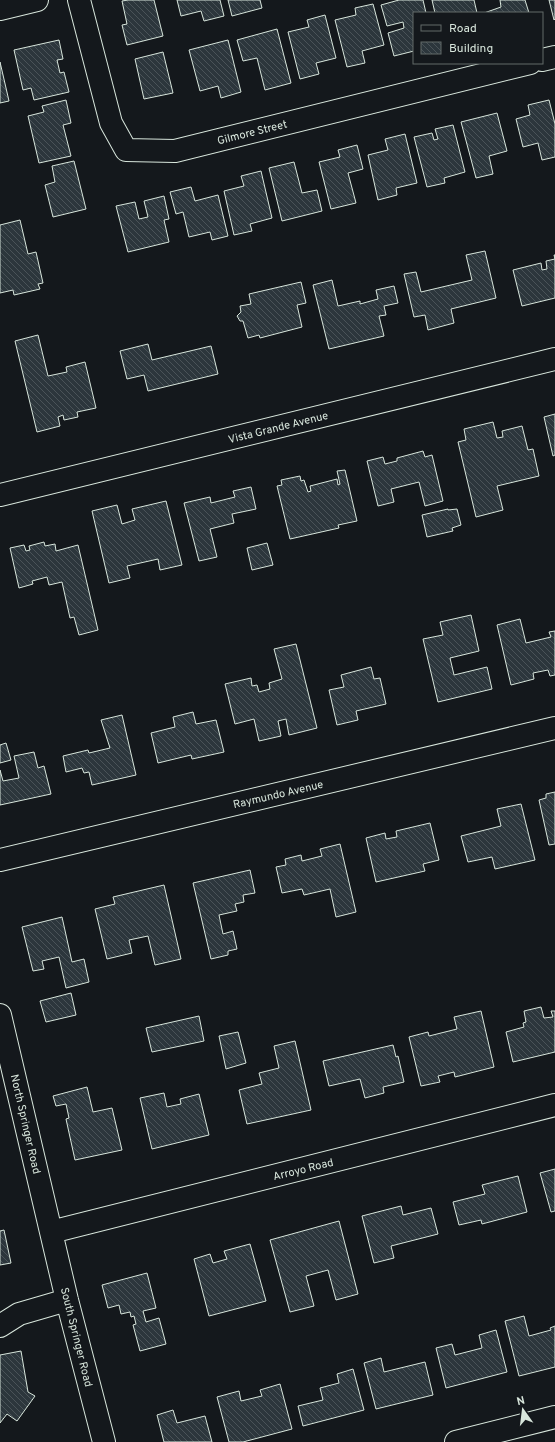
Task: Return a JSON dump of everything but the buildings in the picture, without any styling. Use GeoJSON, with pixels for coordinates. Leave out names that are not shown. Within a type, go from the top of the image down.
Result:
{"type":"FeatureCollection","features":[{"type":"Feature","properties":{"kind":"street"},"geometry":{"type":"LineString","coordinates":[[0,9],[37,0]]}},
{"type":"Feature","properties":{"kind":"street","name":"Gilmore Street"},"geometry":{"type":"LineString","coordinates":[[79,0],[111,123],[126,150],[175,151],[526,64]]}},
{"type":"Feature","properties":{"kind":"street"},"geometry":{"type":"LineString","coordinates":[[543,60],[555,57]]}},
{"type":"Feature","properties":{"kind":"street","name":"Vista Grande Avenue"},"geometry":{"type":"LineString","coordinates":[[0,495],[555,359]]}},
{"type":"Feature","properties":{"kind":"street","name":"Raymundo Avenue"},"geometry":{"type":"LineString","coordinates":[[0,860],[555,728]]}},
{"type":"Feature","properties":{"kind":"street","name":"North Springer Road"},"geometry":{"type":"LineString","coordinates":[[0,1016],[51,1232]]}},
{"type":"Feature","properties":{"kind":"street","name":"Arroyo Road"},"geometry":{"type":"LineString","coordinates":[[51,1232],[555,1105]]}},
{"type":"Feature","properties":{"kind":"street","name":"South Springer Road"},"geometry":{"type":"LineString","coordinates":[[51,1232],[104,1442]]}},
{"type":"Feature","properties":{"kind":"street"},"geometry":{"type":"LineString","coordinates":[[0,1326],[19,1314],[67,1300]]}},
{"type":"Feature","properties":{"kind":"street"},"geometry":{"type":"LineString","coordinates":[[456,1442],[555,1417]]}}]}
